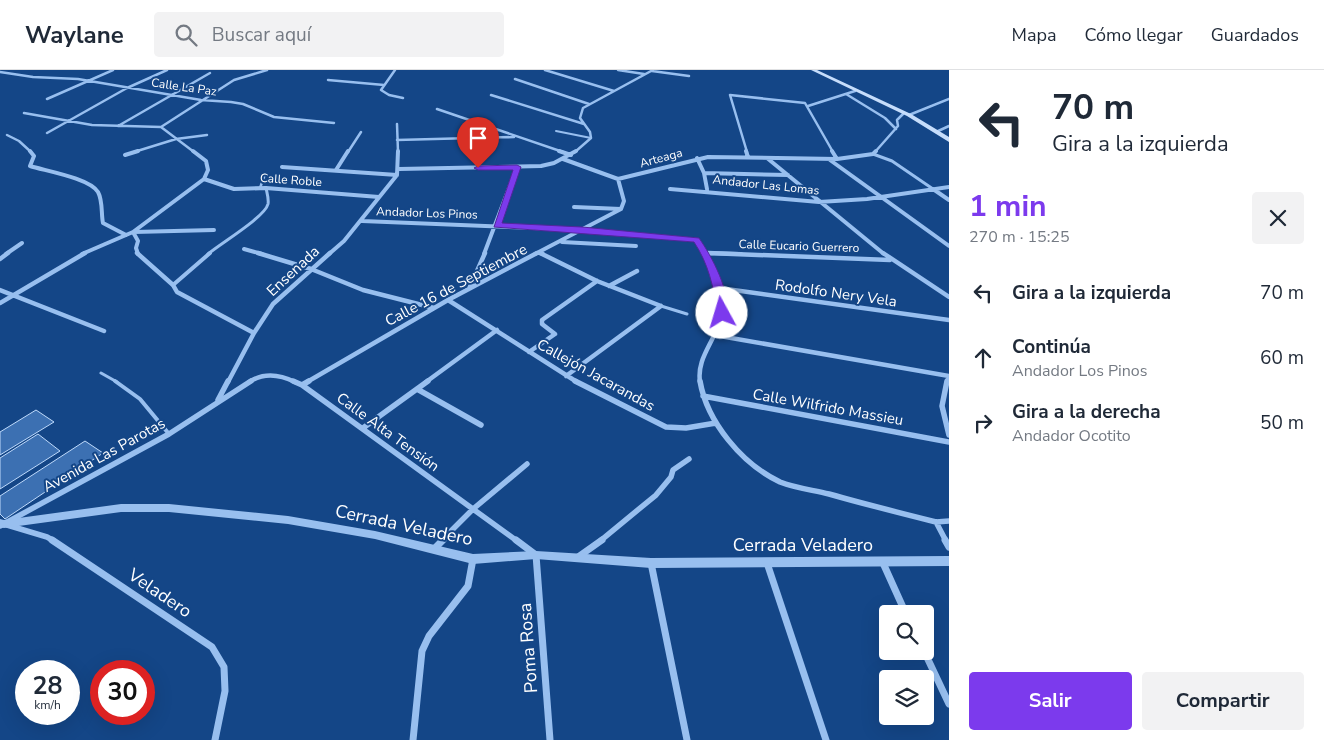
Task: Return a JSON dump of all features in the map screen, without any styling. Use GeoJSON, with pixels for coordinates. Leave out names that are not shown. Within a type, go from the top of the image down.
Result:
{"type":"FeatureCollection","features":[{"type":"Feature","properties":{"kind":"main road"},"geometry":{"type":"LineString","coordinates":[[813,70],[907,114],[949,140]]}},
{"type":"Feature","properties":{"kind":"street"},"geometry":{"type":"LineString","coordinates":[[48,99],[113,70]]}},
{"type":"Feature","properties":{"kind":"street"},"geometry":{"type":"LineString","coordinates":[[47,133],[127,88],[167,70]]}},
{"type":"Feature","properties":{"kind":"street"},"geometry":{"type":"LineString","coordinates":[[24,113],[66,122],[118,127],[162,127],[234,80],[267,70]]}},
{"type":"Feature","properties":{"kind":"street"},"geometry":{"type":"LineString","coordinates":[[395,70],[381,90],[382,92],[403,98]]}},
{"type":"Feature","properties":{"kind":"street"},"geometry":{"type":"LineString","coordinates":[[545,70],[615,91]]}},
{"type":"Feature","properties":{"kind":"street"},"geometry":{"type":"LineString","coordinates":[[618,70],[644,74]]}},
{"type":"Feature","properties":{"kind":"street"},"geometry":{"type":"LineString","coordinates":[[397,124],[399,169],[541,166],[564,159],[586,144],[591,138],[580,118],[580,112],[589,104],[652,71],[689,76]]}},
{"type":"Feature","properties":{"kind":"street","name":"Calle La Paz"},"geometry":{"type":"LineString","coordinates":[[0,72],[10,72],[22,76],[87,81],[201,100],[244,104],[250,109],[280,118],[334,123]]}},
{"type":"Feature","properties":{"kind":"street"},"geometry":{"type":"LineString","coordinates":[[118,127],[210,73]]}},
{"type":"Feature","properties":{"kind":"street"},"geometry":{"type":"LineString","coordinates":[[515,79],[589,104]]}},
{"type":"Feature","properties":{"kind":"street"},"geometry":{"type":"LineString","coordinates":[[328,80],[384,85]]}},
{"type":"Feature","properties":{"kind":"street"},"geometry":{"type":"LineString","coordinates":[[748,157],[730,95],[807,104],[855,91]]}},
{"type":"Feature","properties":{"kind":"street"},"geometry":{"type":"LineString","coordinates":[[846,94],[855,102],[885,118],[896,128]]}},
{"type":"Feature","properties":{"kind":"street"},"geometry":{"type":"LineString","coordinates":[[491,95],[584,124]]}},
{"type":"Feature","properties":{"kind":"street"},"geometry":{"type":"LineString","coordinates":[[949,99],[907,114],[897,120],[898,126],[872,154],[892,161],[949,200]]}},
{"type":"Feature","properties":{"kind":"street"},"geometry":{"type":"LineString","coordinates":[[807,104],[837,159]]}},
{"type":"Feature","properties":{"kind":"street"},"geometry":{"type":"LineString","coordinates":[[437,109],[571,155]]}},
{"type":"Feature","properties":{"kind":"street"},"geometry":{"type":"LineString","coordinates":[[936,132],[949,126]]}},
{"type":"Feature","properties":{"kind":"street"},"geometry":{"type":"LineString","coordinates":[[0,304],[72,259],[133,232],[204,179],[208,170],[206,161],[162,127]]}},
{"type":"Feature","properties":{"kind":"street"},"geometry":{"type":"LineString","coordinates":[[336,170],[361,132]]}},
{"type":"Feature","properties":{"kind":"street"},"geometry":{"type":"LineString","coordinates":[[7,135],[16,138],[29,148],[34,156],[30,166],[86,182],[96,189],[99,194],[103,223],[127,235]]}},
{"type":"Feature","properties":{"kind":"street"},"geometry":{"type":"LineString","coordinates":[[125,155],[176,139],[207,135]]}},
{"type":"Feature","properties":{"kind":"street"},"geometry":{"type":"LineString","coordinates":[[397,140],[517,136]]}},
{"type":"Feature","properties":{"kind":"street","name":"Arteaga"},"geometry":{"type":"LineString","coordinates":[[618,179],[697,158],[719,156],[830,160],[872,154]]}},
{"type":"Feature","properties":{"kind":"street"},"geometry":{"type":"LineString","coordinates":[[697,158],[704,173],[707,189]]}},
{"type":"Feature","properties":{"kind":"street"},"geometry":{"type":"LineString","coordinates":[[766,158],[891,260],[949,297]]}},
{"type":"Feature","properties":{"kind":"street"},"geometry":{"type":"LineString","coordinates":[[564,159],[618,179],[624,201],[621,209],[574,208]]}},
{"type":"Feature","properties":{"kind":"street"},"geometry":{"type":"LineString","coordinates":[[830,160],[949,246]]}},
{"type":"Feature","properties":{"kind":"street"},"geometry":{"type":"LineString","coordinates":[[282,167],[397,175]]}},
{"type":"Feature","properties":{"kind":"street"},"geometry":{"type":"LineString","coordinates":[[469,289],[497,225],[517,167]]}},
{"type":"Feature","properties":{"kind":"street","name":"Ensenada"},"geometry":{"type":"LineString","coordinates":[[217,401],[254,333],[273,304],[344,241],[362,221],[397,175],[399,169]]}},
{"type":"Feature","properties":{"kind":"street"},"geometry":{"type":"LineString","coordinates":[[704,173],[788,175]]}},
{"type":"Feature","properties":{"kind":"street","name":"Calle Roble"},"geometry":{"type":"LineString","coordinates":[[204,179],[234,189],[266,188],[379,197]]}},
{"type":"Feature","properties":{"kind":"street","name":"Andador Las Lomas"},"geometry":{"type":"LineString","coordinates":[[670,189],[707,189],[822,202],[949,186]]}},
{"type":"Feature","properties":{"kind":"street"},"geometry":{"type":"LineString","coordinates":[[173,285],[225,240],[262,215],[268,203],[266,188]]}},
{"type":"Feature","properties":{"kind":"street","name":"Calle 16 de Septiembre"},"geometry":{"type":"LineString","coordinates":[[302,384],[448,300],[621,209]]}},
{"type":"Feature","properties":{"kind":"street","name":"Andador Los Pinos"},"geometry":{"type":"LineString","coordinates":[[362,221],[497,225],[691,239],[696,240],[705,253]]}},
{"type":"Feature","properties":{"kind":"street"},"geometry":{"type":"LineString","coordinates":[[133,232],[214,230]]}},
{"type":"Feature","properties":{"kind":"street"},"geometry":{"type":"LineString","coordinates":[[133,232],[138,240],[136,248],[138,255],[173,285],[177,292],[254,333]]}},
{"type":"Feature","properties":{"kind":"street"},"geometry":{"type":"LineString","coordinates":[[561,242],[636,246]]}},
{"type":"Feature","properties":{"kind":"street"},"geometry":{"type":"LineString","coordinates":[[0,259],[22,244]]}},
{"type":"Feature","properties":{"kind":"street"},"geometry":{"type":"LineString","coordinates":[[244,249],[311,269],[363,290],[434,308]]}},
{"type":"Feature","properties":{"kind":"street"},"geometry":{"type":"LineString","coordinates":[[540,253],[597,281],[661,306]]}},
{"type":"Feature","properties":{"kind":"street"},"geometry":{"type":"LineString","coordinates":[[705,253],[719,288],[722,313],[702,360],[699,379],[703,396],[716,423],[739,450],[764,473],[781,482],[936,522],[949,521]]}},
{"type":"Feature","properties":{"kind":"street","name":"Calle Eucario Guerrero"},"geometry":{"type":"LineString","coordinates":[[705,253],[891,260]]}},
{"type":"Feature","properties":{"kind":"street"},"geometry":{"type":"LineString","coordinates":[[609,286],[637,271]]}},
{"type":"Feature","properties":{"kind":"street"},"geometry":{"type":"LineString","coordinates":[[529,352],[555,334],[542,324],[542,320],[597,281]]}},
{"type":"Feature","properties":{"kind":"street","name":"Rodolfo Nery Vela"},"geometry":{"type":"LineString","coordinates":[[719,288],[949,320]]}},
{"type":"Feature","properties":{"kind":"street"},"geometry":{"type":"LineString","coordinates":[[0,290],[15,294],[104,330]]}},
{"type":"Feature","properties":{"kind":"street","name":"Callejón Jacarandas"},"geometry":{"type":"LineString","coordinates":[[448,300],[566,376],[666,427],[686,428],[716,423]]}},
{"type":"Feature","properties":{"kind":"street"},"geometry":{"type":"LineString","coordinates":[[566,376],[661,306]]}},
{"type":"Feature","properties":{"kind":"street"},"geometry":{"type":"LineString","coordinates":[[363,428],[497,330]]}},
{"type":"Feature","properties":{"kind":"street"},"geometry":{"type":"LineString","coordinates":[[714,335],[949,377],[943,389],[940,406],[949,435]]}},
{"type":"Feature","properties":{"kind":"street","name":"Calle Alta Tensión"},"geometry":{"type":"LineString","coordinates":[[217,401],[254,379],[271,375],[286,377],[302,384],[536,555]]}},
{"type":"Feature","properties":{"kind":"street"},"geometry":{"type":"LineString","coordinates":[[417,389],[481,425]]}},
{"type":"Feature","properties":{"kind":"street","name":"Calle Wilfrido Massieu"},"geometry":{"type":"LineString","coordinates":[[703,396],[949,442]]}},
{"type":"Feature","properties":{"kind":"street","name":"Avenida Las Parotas"},"geometry":{"type":"LineString","coordinates":[[1,524],[169,434],[217,401]]}},
{"type":"Feature","properties":{"kind":"street"},"geometry":{"type":"LineString","coordinates":[[578,558],[609,535],[656,495],[671,477],[673,470],[689,459]]}},
{"type":"Feature","properties":{"kind":"street"},"geometry":{"type":"LineString","coordinates":[[435,548],[472,510],[527,464]]}},
{"type":"Feature","properties":{"kind":"street","name":"Cerrada Veladero"},"geometry":{"type":"LineString","coordinates":[[1,524],[121,508],[169,508],[288,520],[375,535],[435,548],[473,559],[536,555],[651,563],[882,563],[949,561]]}},
{"type":"Feature","properties":{"kind":"street"},"geometry":{"type":"LineString","coordinates":[[936,522],[949,547]]}},
{"type":"Feature","properties":{"kind":"street","name":"Veladero"},"geometry":{"type":"LineString","coordinates":[[1,524],[47,537],[212,646],[224,667],[225,691],[215,740]]}},
{"type":"Feature","properties":{"kind":"street","name":"Poma Rosa"},"geometry":{"type":"LineString","coordinates":[[536,555],[550,740]]}},
{"type":"Feature","properties":{"kind":"street"},"geometry":{"type":"LineString","coordinates":[[413,740],[422,651],[429,636],[468,586],[473,559]]}},
{"type":"Feature","properties":{"kind":"street"},"geometry":{"type":"LineString","coordinates":[[766,562],[826,740]]}},
{"type":"Feature","properties":{"kind":"street"},"geometry":{"type":"LineString","coordinates":[[651,563],[687,740]]}},
{"type":"Feature","properties":{"kind":"street"},"geometry":{"type":"LineString","coordinates":[[882,563],[902,605]]}},
{"type":"Feature","properties":{"kind":"street"},"geometry":{"type":"LineString","coordinates":[[928,660],[949,704]]}},
{"type":"Feature","properties":{"kind":"lane"},"geometry":{"type":"LineString","coordinates":[[556,131],[591,138]]}},
{"type":"Feature","properties":{"kind":"lane"},"geometry":{"type":"LineString","coordinates":[[260,188],[265,174]]}},
{"type":"Feature","properties":{"kind":"lane"},"geometry":{"type":"LineString","coordinates":[[661,306],[687,314]]}},
{"type":"Feature","properties":{"kind":"lane"},"geometry":{"type":"LineString","coordinates":[[101,373],[122,383],[137,394],[169,434]]}},
{"type":"Feature","properties":{"kind":"building"},"geometry":{"type":"Polygon","coordinates":[[[36,410],[54,422],[0,455],[0,432],[36,410]]]}},
{"type":"Feature","properties":{"kind":"building"},"geometry":{"type":"Polygon","coordinates":[[[38,434],[60,451],[0,489],[0,458],[38,434]]]}},
{"type":"Feature","properties":{"kind":"building"},"geometry":{"type":"Polygon","coordinates":[[[85,441],[103,453],[5,519],[0,514],[0,496],[85,441]]]}},
{"type":"Feature","properties":{"kind":"route"},"geometry":{"type":"LineString","coordinates":[[478,168],[517,167],[497,225],[696,240],[705,253],[719,288],[722,313]]}}]}
